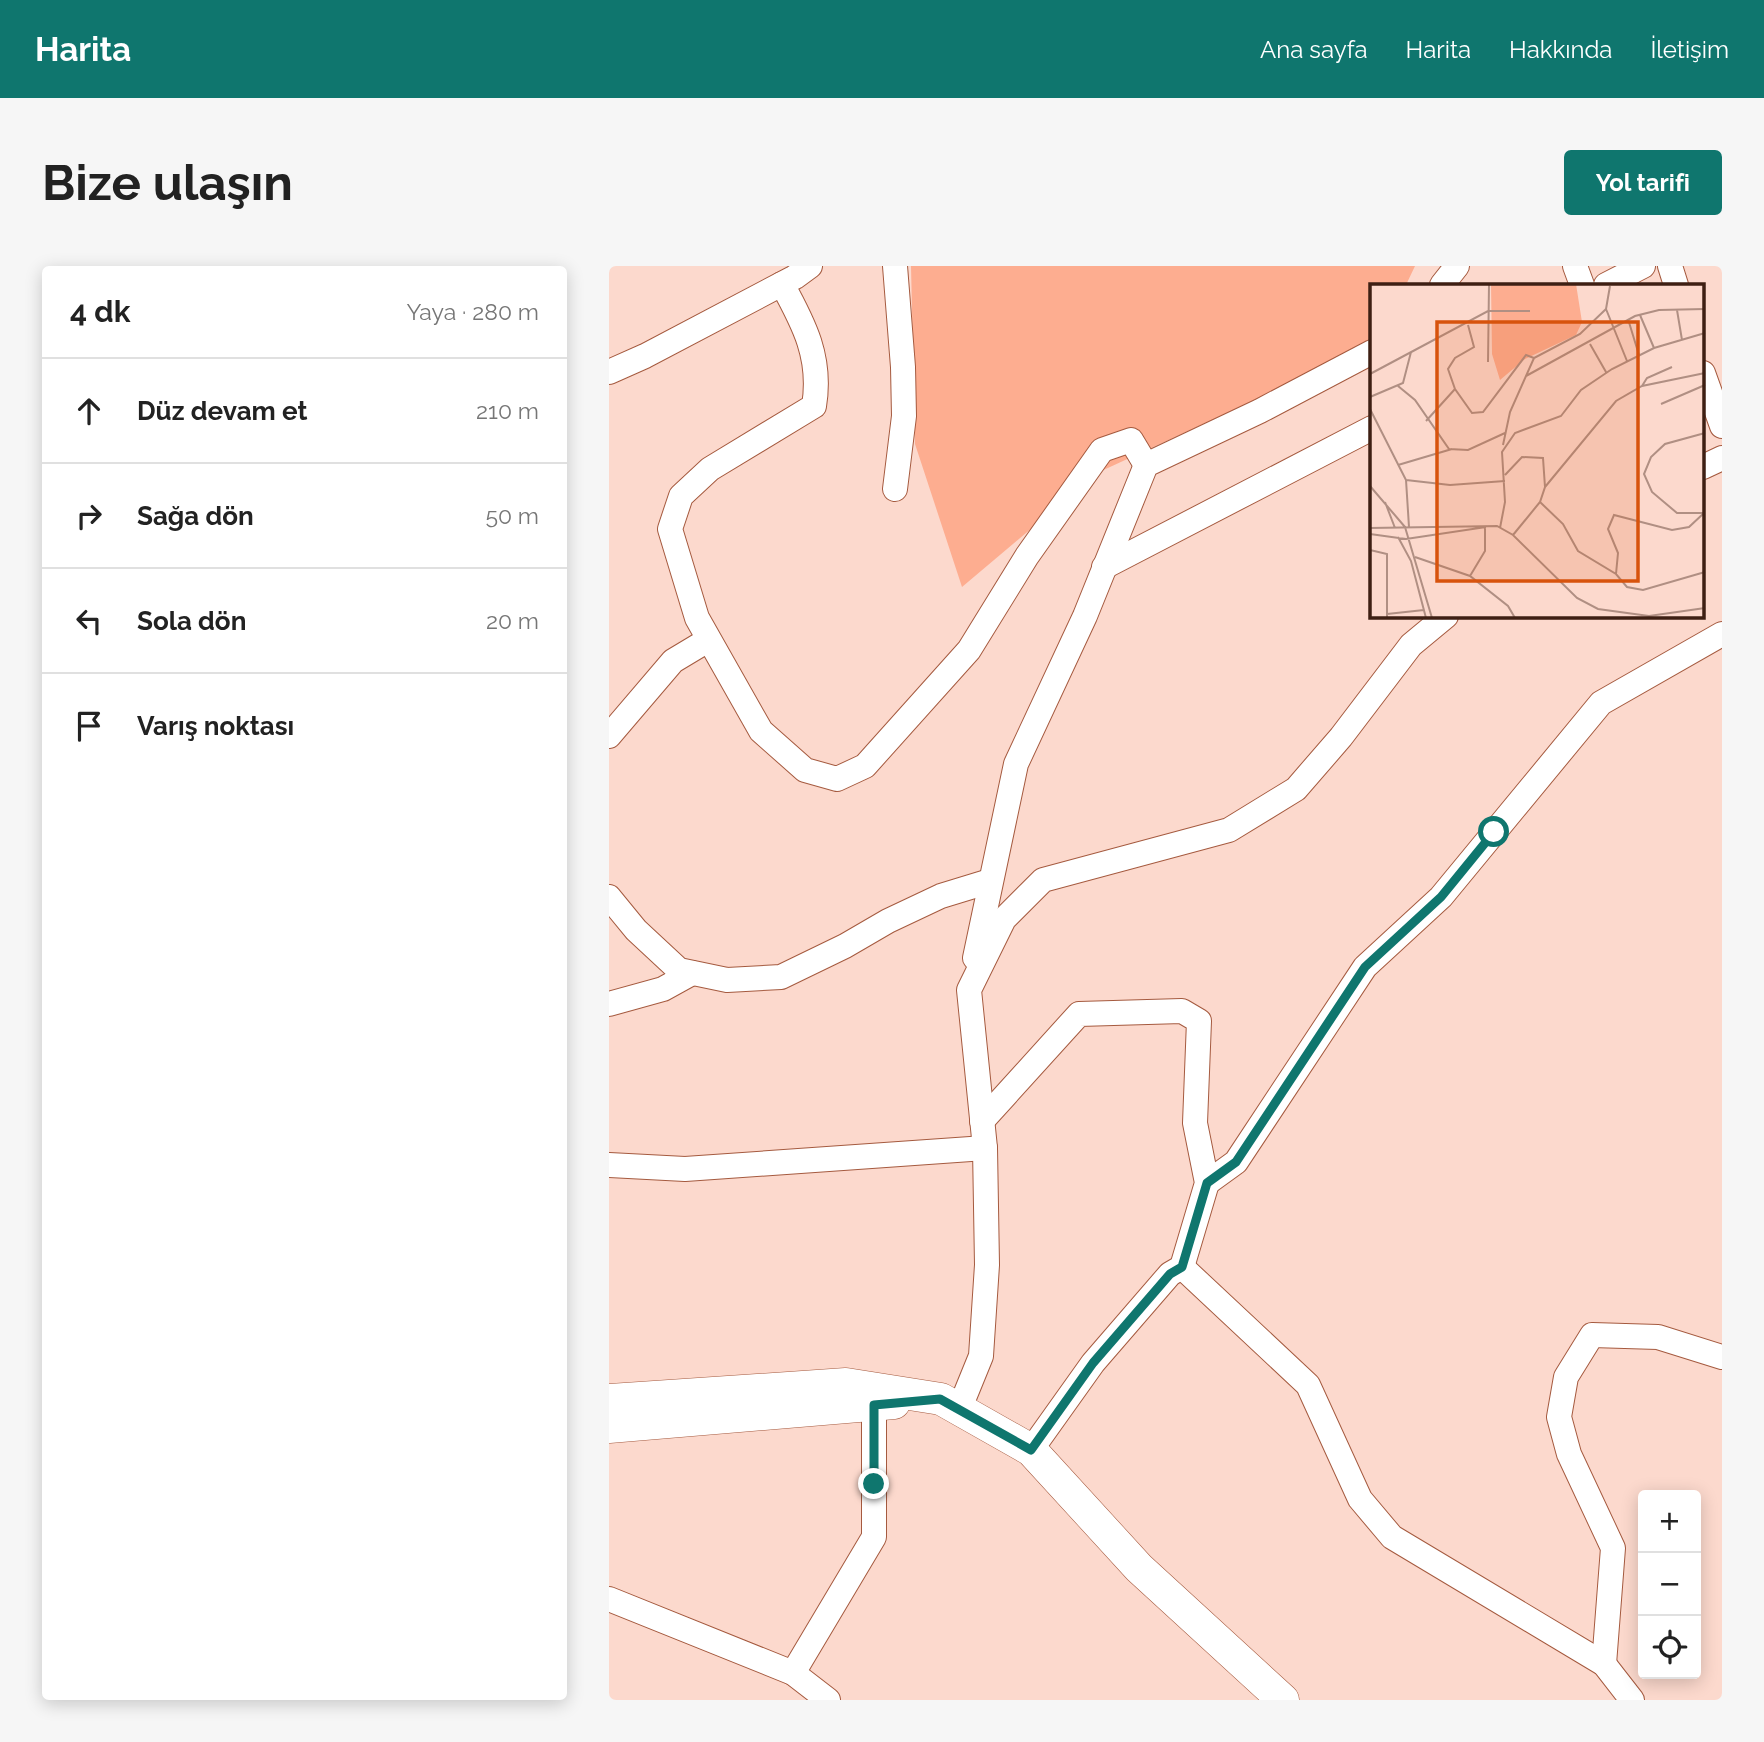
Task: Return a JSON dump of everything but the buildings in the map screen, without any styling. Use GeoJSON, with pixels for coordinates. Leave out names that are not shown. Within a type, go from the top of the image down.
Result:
{"type":"FeatureCollection","features":[{"type":"Feature","properties":{"kind":"main road"},"geometry":{"type":"LineString","coordinates":[[609,1400],[846,1384],[950,1405],[1031,1450],[1139,1569],[1283,1700]]}},
{"type":"Feature","properties":{"kind":"main road"},"geometry":{"type":"LineString","coordinates":[[609,1427],[874,1405],[950,1405]]}},
{"type":"Feature","properties":{"kind":"street"},"geometry":{"type":"LineString","coordinates":[[609,372],[782,284],[810,266]]}},
{"type":"Feature","properties":{"kind":"street"},"geometry":{"type":"LineString","coordinates":[[895,266],[904,416],[895,489]]}},
{"type":"Feature","properties":{"kind":"street"},"geometry":{"type":"LineString","coordinates":[[1443,284],[1457,266]]}},
{"type":"Feature","properties":{"kind":"street"},"geometry":{"type":"LineString","coordinates":[[1575,266],[1582,284]]}},
{"type":"Feature","properties":{"kind":"street"},"geometry":{"type":"LineString","coordinates":[[1608,284],[1643,266]]}},
{"type":"Feature","properties":{"kind":"street"},"geometry":{"type":"LineString","coordinates":[[1670,266],[1676,284]]}},
{"type":"Feature","properties":{"kind":"street"},"geometry":{"type":"LineString","coordinates":[[782,284],[807,331],[818,387],[814,406],[710,469],[681,496],[670,529],[698,618],[708,640],[761,731],[805,770],[837,779],[865,766],[969,650],[1027,556],[1102,450],[1131,440],[1146,465]]}},
{"type":"Feature","properties":{"kind":"street"},"geometry":{"type":"LineString","coordinates":[[950,1405],[981,1356],[987,1265],[985,1148],[969,990],[1016,764],[1085,616],[1146,465],[1260,411],[1370,353]]}},
{"type":"Feature","properties":{"kind":"street"},"geometry":{"type":"LineString","coordinates":[[1705,379],[1722,426]]}},
{"type":"Feature","properties":{"kind":"street"},"geometry":{"type":"LineString","coordinates":[[1104,567],[1370,429]]}},
{"type":"Feature","properties":{"kind":"street"},"geometry":{"type":"LineString","coordinates":[[1705,466],[1722,458]]}},
{"type":"Feature","properties":{"kind":"street"},"geometry":{"type":"LineString","coordinates":[[969,990],[1004,919],[1043,880],[1229,830],[1296,789],[1341,737],[1411,645],[1444,618]]}},
{"type":"Feature","properties":{"kind":"street"},"geometry":{"type":"LineString","coordinates":[[1207,1183],[1236,1162],[1365,967],[1441,897],[1601,702],[1722,634]]}},
{"type":"Feature","properties":{"kind":"street"},"geometry":{"type":"LineString","coordinates":[[609,736],[673,661],[708,640]]}},
{"type":"Feature","properties":{"kind":"street"},"geometry":{"type":"LineString","coordinates":[[609,897],[636,930],[679,970],[727,980],[781,977],[845,946],[888,920],[931,901],[990,881]]}},
{"type":"Feature","properties":{"kind":"street"},"geometry":{"type":"LineString","coordinates":[[609,1004],[663,989],[692,973]]}},
{"type":"Feature","properties":{"kind":"street"},"geometry":{"type":"LineString","coordinates":[[982,1121],[1079,1014],[1182,1011],[1199,1021],[1195,1123],[1207,1183],[1182,1267],[1170,1274],[1093,1363],[1031,1450]]}},
{"type":"Feature","properties":{"kind":"street"},"geometry":{"type":"LineString","coordinates":[[609,1165],[685,1169],[985,1148]]}},
{"type":"Feature","properties":{"kind":"street"},"geometry":{"type":"LineString","coordinates":[[1182,1267],[1308,1385],[1360,1499],[1392,1537],[1604,1664],[1632,1700]]}},
{"type":"Feature","properties":{"kind":"street"},"geometry":{"type":"LineString","coordinates":[[1604,1664],[1613,1548],[1569,1454],[1559,1417],[1566,1377],[1593,1335],[1658,1337],[1722,1357]]}},
{"type":"Feature","properties":{"kind":"street"},"geometry":{"type":"LineString","coordinates":[[793,1673],[874,1537],[874,1405]]}},
{"type":"Feature","properties":{"kind":"street"},"geometry":{"type":"LineString","coordinates":[[609,1599],[793,1673],[828,1700]]}},
{"type":"Feature","properties":{"kind":"shaded area"},"geometry":{"type":"Polygon","coordinates":[[[911,266],[1415,266],[1406,284],[1370,284],[1370,347],[1097,473],[962,587],[915,444],[911,266]]]}},
{"type":"Feature","properties":{"kind":"route"},"geometry":{"type":"LineString","coordinates":[[874,1484],[874,1405],[940,1399],[1031,1450],[1093,1363],[1170,1274],[1182,1267],[1207,1183],[1236,1162],[1365,967],[1441,897],[1494,832]]}}]}
